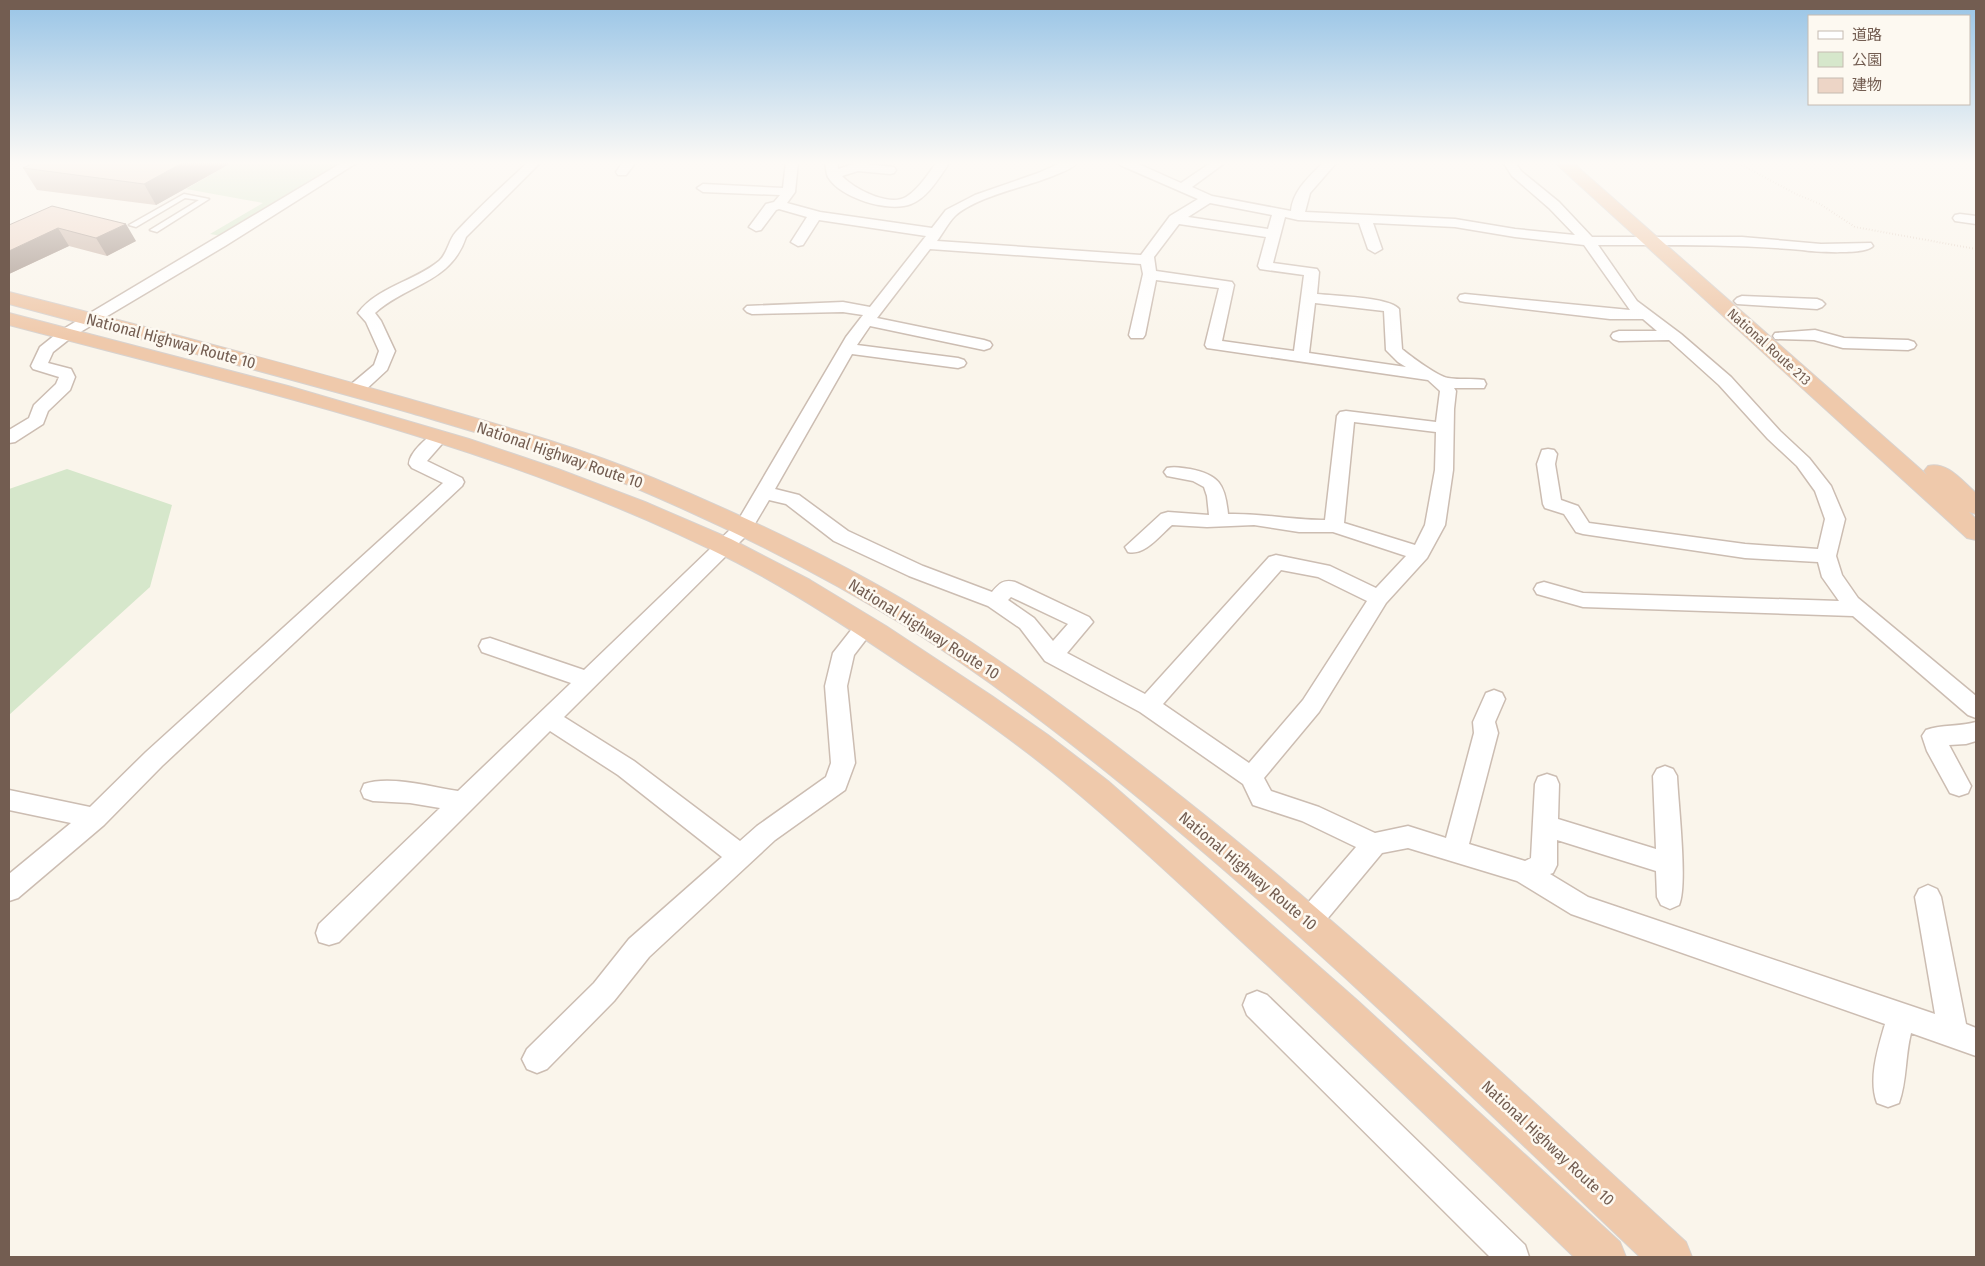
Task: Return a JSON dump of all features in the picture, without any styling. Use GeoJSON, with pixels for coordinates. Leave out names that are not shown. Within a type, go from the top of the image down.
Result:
{"type":"FeatureCollection","features":[{"type":"Feature","properties":{"kind":"highway","name":"National Route 213"},"geometry":{"type":"LineString","coordinates":[[1629,221],[1976,532]]}},
{"type":"Feature","properties":{"kind":"highway","name":"National Route 213"},"geometry":{"type":"LineString","coordinates":[[1649,221],[1976,506]]}},
{"type":"Feature","properties":{"kind":"highway","name":"National Highway Route 10"},"geometry":{"type":"LineString","coordinates":[[9,298],[355,390],[516,436],[597,464],[733,537],[972,696],[1072,770],[1188,871],[1351,1019],[1605,1257]]}},
{"type":"Feature","properties":{"kind":"highway","name":"National Highway Route 10"},"geometry":{"type":"LineString","coordinates":[[9,319],[292,394],[440,437],[544,472],[629,505],[733,537],[837,574],[926,626],[1027,694],[1144,784],[1309,922],[1672,1257]]}},
{"type":"Feature","properties":{"kind":"street"},"geometry":{"type":"LineString","coordinates":[[9,438],[37,420],[40,409],[64,386],[67,377],[65,372],[39,366],[46,350],[66,334],[255,221]]}},
{"type":"Feature","properties":{"kind":"street"},"geometry":{"type":"LineString","coordinates":[[355,390],[381,367],[387,351],[374,321],[366,313],[375,303],[447,264],[458,249],[460,236],[475,221]]}},
{"type":"Feature","properties":{"kind":"street"},"geometry":{"type":"LineString","coordinates":[[756,227],[760,221]]}},
{"type":"Feature","properties":{"kind":"street"},"geometry":{"type":"LineString","coordinates":[[798,242],[811,221]]}},
{"type":"Feature","properties":{"kind":"street"},"geometry":{"type":"LineString","coordinates":[[844,221],[930,239],[1148,268],[1227,285],[1213,345],[1478,384]]}},
{"type":"Feature","properties":{"kind":"street"},"geometry":{"type":"LineString","coordinates":[[329,933],[733,537],[764,493],[848,349],[944,221]]}},
{"type":"Feature","properties":{"kind":"street"},"geometry":{"type":"LineString","coordinates":[[1136,335],[1148,268],[1147,257],[1174,221]]}},
{"type":"Feature","properties":{"kind":"street"},"geometry":{"type":"LineString","coordinates":[[1183,221],[1273,234]]}},
{"type":"Feature","properties":{"kind":"street"},"geometry":{"type":"LineString","coordinates":[[1283,221],[1273,234],[1265,266],[1312,272],[1301,358]]}},
{"type":"Feature","properties":{"kind":"street"},"geometry":{"type":"LineString","coordinates":[[1365,221],[1375,249]]}},
{"type":"Feature","properties":{"kind":"street"},"geometry":{"type":"LineString","coordinates":[[1424,221],[1455,223],[1515,233],[1588,241],[1742,241],[1821,248],[1866,246]]}},
{"type":"Feature","properties":{"kind":"street"},"geometry":{"type":"LineString","coordinates":[[1569,221],[1588,241],[1632,304],[1725,381],[1774,435],[1803,462],[1824,490],[1835,518],[1826,556],[1832,577],[1851,603],[1976,708]]}},
{"type":"Feature","properties":{"kind":"street"},"geometry":{"type":"LineString","coordinates":[[1251,778],[1311,706],[1379,598],[1420,552],[1435,525],[1444,470],[1448,391],[1437,379],[1404,359],[1394,350],[1391,309],[1383,306],[1308,298]]}},
{"type":"Feature","properties":{"kind":"street"},"geometry":{"type":"LineString","coordinates":[[1465,298],[1610,314],[1647,316]]}},
{"type":"Feature","properties":{"kind":"street"},"geometry":{"type":"LineString","coordinates":[[1742,302],[1817,304]]}},
{"type":"Feature","properties":{"kind":"street"},"geometry":{"type":"LineString","coordinates":[[752,309],[842,307],[984,345]]}},
{"type":"Feature","properties":{"kind":"street"},"geometry":{"type":"LineString","coordinates":[[1620,336],[1671,335]]}},
{"type":"Feature","properties":{"kind":"street"},"geometry":{"type":"LineString","coordinates":[[1781,336],[1815,335],[1843,343],[1908,345]]}},
{"type":"Feature","properties":{"kind":"street"},"geometry":{"type":"LineString","coordinates":[[848,349],[958,363]]}},
{"type":"Feature","properties":{"kind":"street"},"geometry":{"type":"LineString","coordinates":[[1334,526],[1346,416],[1445,428]]}},
{"type":"Feature","properties":{"kind":"street"},"geometry":{"type":"LineString","coordinates":[[9,890],[95,818],[154,759],[455,482],[418,464],[418,459],[440,437]]}},
{"type":"Feature","properties":{"kind":"street"},"geometry":{"type":"LineString","coordinates":[[1548,454],[1546,464],[1552,504],[1571,510],[1583,528],[1745,550],[1826,556]]}},
{"type":"Feature","properties":{"kind":"street"},"geometry":{"type":"LineString","coordinates":[[1173,472],[1211,482],[1217,491],[1219,520]]}},
{"type":"Feature","properties":{"kind":"street"},"geometry":{"type":"LineString","coordinates":[[764,493],[792,499],[840,536],[916,571],[995,601],[1026,623],[1043,645],[1053,654],[1148,706],[1251,778],[1262,798],[1310,814],[1374,844],[1408,837],[1525,872],[1580,906],[1965,1038]]}},
{"type":"Feature","properties":{"kind":"street"},"geometry":{"type":"LineString","coordinates":[[1135,547],[1168,518],[1254,519],[1299,526],[1334,526],[1420,552]]}},
{"type":"Feature","properties":{"kind":"street"},"geometry":{"type":"LineString","coordinates":[[1148,706],[1276,562],[1324,571],[1379,598]]}},
{"type":"Feature","properties":{"kind":"street"},"geometry":{"type":"LineString","coordinates":[[995,601],[1008,587],[1082,622],[1053,654]]}},
{"type":"Feature","properties":{"kind":"street"},"geometry":{"type":"LineString","coordinates":[[1544,589],[1583,600],[1858,609]]}},
{"type":"Feature","properties":{"kind":"street"},"geometry":{"type":"LineString","coordinates":[[537,1059],[604,992],[639,948],[766,833],[836,783],[843,763],[836,686],[844,653],[866,625]]}},
{"type":"Feature","properties":{"kind":"street"},"geometry":{"type":"LineString","coordinates":[[490,646],[587,680]]}},
{"type":"Feature","properties":{"kind":"street"},"geometry":{"type":"LineString","coordinates":[[1455,851],[1486,733],[1484,722],[1494,699]]}},
{"type":"Feature","properties":{"kind":"street"},"geometry":{"type":"LineString","coordinates":[[548,718],[626,768],[740,856]]}},
{"type":"Feature","properties":{"kind":"street"},"geometry":{"type":"LineString","coordinates":[[1959,786],[1939,751],[1934,736],[1966,735],[1976,731]]}},
{"type":"Feature","properties":{"kind":"street"},"geometry":{"type":"LineString","coordinates":[[1664,776],[1670,898]]}},
{"type":"Feature","properties":{"kind":"street"},"geometry":{"type":"LineString","coordinates":[[1525,872],[1544,865],[1547,784]]}},
{"type":"Feature","properties":{"kind":"street"},"geometry":{"type":"LineString","coordinates":[[373,791],[410,793],[463,802]]}},
{"type":"Feature","properties":{"kind":"street"},"geometry":{"type":"LineString","coordinates":[[9,800],[95,818]]}},
{"type":"Feature","properties":{"kind":"street"},"geometry":{"type":"LineString","coordinates":[[1545,826],[1669,864]]}},
{"type":"Feature","properties":{"kind":"street"},"geometry":{"type":"LineString","coordinates":[[1309,922],[1374,844]]}},
{"type":"Feature","properties":{"kind":"street"},"geometry":{"type":"LineString","coordinates":[[1928,897],[1965,1038]]}},
{"type":"Feature","properties":{"kind":"street"},"geometry":{"type":"LineString","coordinates":[[1257,1005],[1513,1257]]}},
{"type":"Feature","properties":{"kind":"street"},"geometry":{"type":"LineString","coordinates":[[1888,1092],[1892,1051],[1902,1016]]}},
{"type":"Feature","properties":{"kind":"lane"},"geometry":{"type":"LineString","coordinates":[[134,225],[141,221]]}},
{"type":"Feature","properties":{"kind":"lane"},"geometry":{"type":"LineString","coordinates":[[154,230],[169,221]]}},
{"type":"Feature","properties":{"kind":"path"},"geometry":{"type":"LineString","coordinates":[[1847,221],[1855,226],[1976,249]]}},
{"type":"Feature","properties":{"kind":"green space"},"geometry":{"type":"Polygon","coordinates":[[[232,221],[247,221],[222,236],[210,234],[232,221]]]}},
{"type":"Feature","properties":{"kind":"green space"},"geometry":{"type":"Polygon","coordinates":[[[67,469],[172,505],[150,587],[9,715],[9,489],[67,469]]]}},
{"type":"Feature","properties":{"kind":"building"},"geometry":{"type":"Polygon","coordinates":[[[18,221],[114,221],[126,224],[96,238],[58,228],[9,251],[9,225],[18,221]]]}}]}
